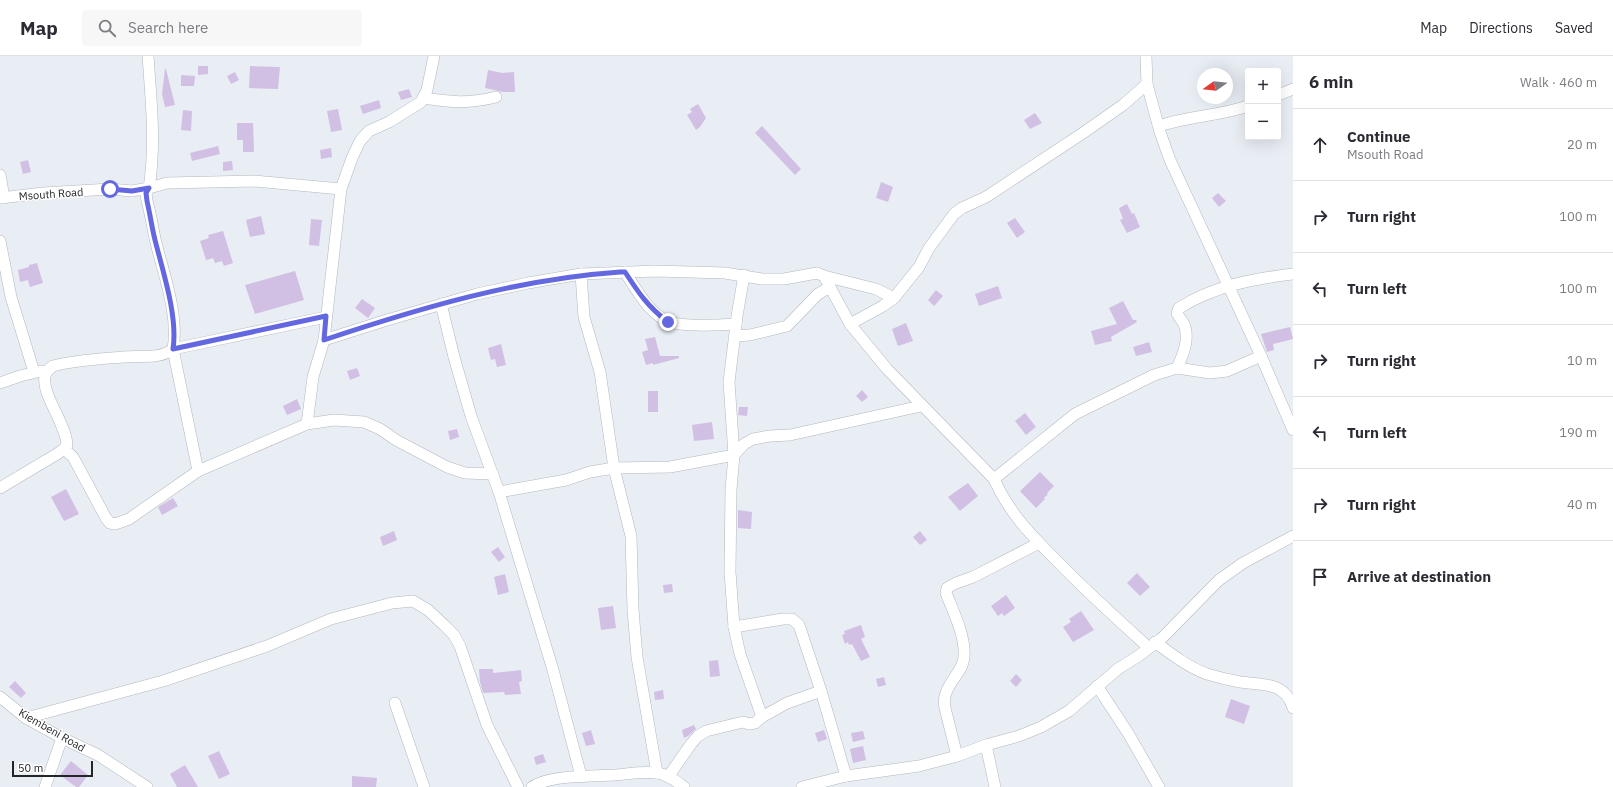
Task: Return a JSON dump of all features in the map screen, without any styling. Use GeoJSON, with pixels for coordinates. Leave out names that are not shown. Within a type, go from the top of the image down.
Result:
{"type":"FeatureCollection","features":[{"type":"Feature","properties":{"kind":"street"},"geometry":{"type":"LineString","coordinates":[[148,56],[153,132],[151,174],[149,188],[146,193],[168,290],[174,325],[175,338],[173,349],[198,471]]}},
{"type":"Feature","properties":{"kind":"street"},"geometry":{"type":"LineString","coordinates":[[308,424],[313,377],[324,340],[341,189],[360,141],[369,131],[421,102],[427,90],[434,56]]}},
{"type":"Feature","properties":{"kind":"street"},"geometry":{"type":"LineString","coordinates":[[1146,56],[1147,84],[1170,160],[1261,356],[1293,430]]}},
{"type":"Feature","properties":{"kind":"street"},"geometry":{"type":"LineString","coordinates":[[850,324],[883,306],[894,298],[920,267],[929,248],[954,214],[962,208],[986,197],[1083,133],[1123,105],[1147,84]]}},
{"type":"Feature","properties":{"kind":"street"},"geometry":{"type":"LineString","coordinates":[[1281,94],[1293,89]]}},
{"type":"Feature","properties":{"kind":"street"},"geometry":{"type":"LineString","coordinates":[[423,98],[462,102],[478,101],[496,97]]}},
{"type":"Feature","properties":{"kind":"street"},"geometry":{"type":"LineString","coordinates":[[1159,126],[1176,120],[1234,111],[1245,107]]}},
{"type":"Feature","properties":{"kind":"street"},"geometry":{"type":"LineString","coordinates":[[0,175],[2,198]]}},
{"type":"Feature","properties":{"kind":"street","name":"Msouth Road"},"geometry":{"type":"LineString","coordinates":[[2,198],[43,193],[110,189],[132,191],[167,183],[254,181],[341,189]]}},
{"type":"Feature","properties":{"kind":"street"},"geometry":{"type":"LineString","coordinates":[[0,241],[11,297],[34,372]]}},
{"type":"Feature","properties":{"kind":"street"},"geometry":{"type":"LineString","coordinates":[[324,340],[441,304],[528,283],[581,274],[692,271],[762,279],[784,279],[817,273],[876,289],[894,298]]}},
{"type":"Feature","properties":{"kind":"street"},"geometry":{"type":"LineString","coordinates":[[625,272],[653,311],[668,322],[691,325],[736,324]]}},
{"type":"Feature","properties":{"kind":"street"},"geometry":{"type":"LineString","coordinates":[[581,274],[584,317],[600,372],[614,468],[630,536],[633,610],[637,657],[657,773]]}},
{"type":"Feature","properties":{"kind":"street"},"geometry":{"type":"LineString","coordinates":[[1177,368],[1183,355],[1187,338],[1185,325],[1177,313],[1179,308],[1206,293],[1229,286],[1261,278],[1293,274]]}},
{"type":"Feature","properties":{"kind":"street"},"geometry":{"type":"LineString","coordinates":[[744,276],[729,382],[734,455],[731,490],[730,572],[734,627],[740,654],[762,717]]}},
{"type":"Feature","properties":{"kind":"street"},"geometry":{"type":"LineString","coordinates":[[824,276],[850,324],[887,369],[994,478],[1003,497],[1020,523],[1080,585],[1152,645],[1206,674],[1239,682],[1263,683],[1278,688],[1286,696],[1293,708]]}},
{"type":"Feature","properties":{"kind":"street"},"geometry":{"type":"LineString","coordinates":[[735,336],[750,335],[787,326],[818,294],[830,287]]}},
{"type":"Feature","properties":{"kind":"street"},"geometry":{"type":"LineString","coordinates":[[441,304],[471,416],[499,492],[554,670],[581,776]]}},
{"type":"Feature","properties":{"kind":"street"},"geometry":{"type":"LineString","coordinates":[[0,488],[64,449],[67,444],[67,438],[46,387],[45,377],[47,371],[53,366],[63,363],[134,356],[152,357],[162,355],[173,349],[326,316]]}},
{"type":"Feature","properties":{"kind":"street"},"geometry":{"type":"LineString","coordinates":[[994,478],[1074,414],[1154,375],[1177,368],[1210,373],[1227,371],[1261,356]]}},
{"type":"Feature","properties":{"kind":"street"},"geometry":{"type":"LineString","coordinates":[[0,383],[34,372],[47,371]]}},
{"type":"Feature","properties":{"kind":"street"},"geometry":{"type":"LineString","coordinates":[[499,492],[566,480],[590,472],[614,468],[670,466],[734,455],[744,444],[753,439],[790,435],[922,406]]}},
{"type":"Feature","properties":{"kind":"street"},"geometry":{"type":"LineString","coordinates":[[64,449],[73,457],[106,518],[110,523],[115,524],[129,519],[198,471],[308,424],[334,420],[364,422],[380,429],[396,440],[447,467],[465,473],[493,474]]}},
{"type":"Feature","properties":{"kind":"street"},"geometry":{"type":"LineString","coordinates":[[802,787],[846,776],[898,770],[957,756],[1041,727],[1069,711],[1119,668],[1138,657],[1161,638],[1219,580],[1243,563],[1283,540],[1293,536]]}},
{"type":"Feature","properties":{"kind":"street"},"geometry":{"type":"LineString","coordinates":[[957,756],[944,701],[946,693],[957,675],[964,658],[964,651],[962,636],[946,593],[947,588],[956,583],[973,578],[1039,543]]}},
{"type":"Feature","properties":{"kind":"street"},"geometry":{"type":"LineString","coordinates":[[26,718],[163,681],[267,646],[331,619],[392,603],[413,601],[428,610],[454,635],[460,646],[487,725],[518,787]]}},
{"type":"Feature","properties":{"kind":"street"},"geometry":{"type":"LineString","coordinates":[[734,627],[783,619],[792,619],[799,625],[804,635],[846,776]]}},
{"type":"Feature","properties":{"kind":"street"},"geometry":{"type":"LineString","coordinates":[[1098,686],[1128,733],[1159,787]]}},
{"type":"Feature","properties":{"kind":"street"},"geometry":{"type":"LineString","coordinates":[[532,787],[542,782],[581,776],[657,773],[675,783],[691,744],[702,733],[743,722],[753,724],[759,721],[762,717],[787,703],[821,691]]}},
{"type":"Feature","properties":{"kind":"street","name":"Kiembeni Road"},"geometry":{"type":"LineString","coordinates":[[0,697],[26,718],[62,738],[98,755],[147,787]]}},
{"type":"Feature","properties":{"kind":"street"},"geometry":{"type":"LineString","coordinates":[[395,703],[424,787]]}},
{"type":"Feature","properties":{"kind":"street"},"geometry":{"type":"LineString","coordinates":[[45,787],[62,738]]}},
{"type":"Feature","properties":{"kind":"street"},"geometry":{"type":"LineString","coordinates":[[986,745],[995,787]]}},
{"type":"Feature","properties":{"kind":"building"},"geometry":{"type":"Polygon","coordinates":[[[198,66],[208,66],[208,74],[198,75],[198,66]]]}},
{"type":"Feature","properties":{"kind":"building"},"geometry":{"type":"Polygon","coordinates":[[[250,66],[280,67],[278,89],[249,88],[250,66]]]}},
{"type":"Feature","properties":{"kind":"building"},"geometry":{"type":"Polygon","coordinates":[[[165,69],[175,105],[165,107],[162,94],[165,69]]]}},
{"type":"Feature","properties":{"kind":"building"},"geometry":{"type":"Polygon","coordinates":[[[488,70],[502,73],[514,72],[515,92],[503,92],[485,88],[488,70]]]}},
{"type":"Feature","properties":{"kind":"building"},"geometry":{"type":"Polygon","coordinates":[[[235,72],[239,80],[231,84],[227,76],[235,72]]]}},
{"type":"Feature","properties":{"kind":"building"},"geometry":{"type":"Polygon","coordinates":[[[181,75],[195,76],[194,86],[181,86],[181,75]]]}},
{"type":"Feature","properties":{"kind":"building"},"geometry":{"type":"Polygon","coordinates":[[[409,89],[412,97],[401,100],[398,92],[409,89]]]}},
{"type":"Feature","properties":{"kind":"building"},"geometry":{"type":"Polygon","coordinates":[[[379,100],[381,108],[363,114],[360,106],[379,100]]]}},
{"type":"Feature","properties":{"kind":"building"},"geometry":{"type":"Polygon","coordinates":[[[698,104],[706,118],[696,130],[687,115],[692,112],[690,109],[698,104]]]}},
{"type":"Feature","properties":{"kind":"building"},"geometry":{"type":"Polygon","coordinates":[[[338,109],[342,130],[331,132],[327,111],[338,109]]]}},
{"type":"Feature","properties":{"kind":"building"},"geometry":{"type":"Polygon","coordinates":[[[183,110],[192,111],[191,131],[181,130],[183,110]]]}},
{"type":"Feature","properties":{"kind":"building"},"geometry":{"type":"Polygon","coordinates":[[[1035,113],[1042,123],[1030,129],[1024,120],[1035,113]]]}},
{"type":"Feature","properties":{"kind":"building"},"geometry":{"type":"Polygon","coordinates":[[[237,123],[253,123],[254,152],[243,152],[243,140],[237,140],[237,123]]]}},
{"type":"Feature","properties":{"kind":"building"},"geometry":{"type":"Polygon","coordinates":[[[762,126],[801,169],[795,175],[755,133],[762,126]]]}},
{"type":"Feature","properties":{"kind":"building"},"geometry":{"type":"Polygon","coordinates":[[[218,146],[220,154],[192,161],[190,153],[218,146]]]}},
{"type":"Feature","properties":{"kind":"building"},"geometry":{"type":"Polygon","coordinates":[[[331,148],[332,157],[321,159],[320,150],[331,148]]]}},
{"type":"Feature","properties":{"kind":"building"},"geometry":{"type":"Polygon","coordinates":[[[28,160],[31,172],[23,174],[20,162],[28,160]]]}},
{"type":"Feature","properties":{"kind":"building"},"geometry":{"type":"Polygon","coordinates":[[[232,161],[233,170],[223,171],[223,162],[232,161]]]}},
{"type":"Feature","properties":{"kind":"building"},"geometry":{"type":"Polygon","coordinates":[[[881,182],[893,187],[888,202],[876,198],[881,182]]]}},
{"type":"Feature","properties":{"kind":"building"},"geometry":{"type":"Polygon","coordinates":[[[1218,193],[1226,201],[1219,207],[1212,198],[1218,193]]]}},
{"type":"Feature","properties":{"kind":"building"},"geometry":{"type":"Polygon","coordinates":[[[1127,204],[1132,214],[1134,213],[1140,227],[1127,233],[1120,220],[1123,219],[1119,208],[1127,204]]]}},
{"type":"Feature","properties":{"kind":"building"},"geometry":{"type":"Polygon","coordinates":[[[261,216],[265,234],[250,237],[246,220],[261,216]]]}},
{"type":"Feature","properties":{"kind":"building"},"geometry":{"type":"Polygon","coordinates":[[[1015,218],[1025,232],[1017,238],[1007,223],[1015,218]]]}},
{"type":"Feature","properties":{"kind":"building"},"geometry":{"type":"Polygon","coordinates":[[[311,219],[322,220],[319,246],[309,245],[311,219]]]}},
{"type":"Feature","properties":{"kind":"building"},"geometry":{"type":"Polygon","coordinates":[[[223,231],[233,263],[224,266],[222,261],[215,263],[213,258],[206,260],[200,241],[209,238],[208,235],[223,231]]]}},
{"type":"Feature","properties":{"kind":"building"},"geometry":{"type":"Polygon","coordinates":[[[37,263],[43,283],[30,287],[28,280],[20,282],[18,270],[37,263]]]}},
{"type":"Feature","properties":{"kind":"building"},"geometry":{"type":"Polygon","coordinates":[[[295,271],[304,300],[255,314],[245,285],[295,271]]]}},
{"type":"Feature","properties":{"kind":"building"},"geometry":{"type":"Polygon","coordinates":[[[998,286],[1002,298],[979,306],[975,294],[998,286]]]}},
{"type":"Feature","properties":{"kind":"building"},"geometry":{"type":"Polygon","coordinates":[[[936,290],[943,296],[934,306],[928,300],[936,290]]]}},
{"type":"Feature","properties":{"kind":"building"},"geometry":{"type":"Polygon","coordinates":[[[362,299],[375,308],[368,318],[355,308],[362,299]]]}},
{"type":"Feature","properties":{"kind":"building"},"geometry":{"type":"Polygon","coordinates":[[[1123,301],[1133,320],[1136,320],[1137,322],[1111,337],[1112,341],[1095,345],[1091,331],[1117,324],[1109,308],[1123,301]]]}},
{"type":"Feature","properties":{"kind":"building"},"geometry":{"type":"Polygon","coordinates":[[[906,323],[913,341],[898,346],[892,329],[906,323]]]}},
{"type":"Feature","properties":{"kind":"building"},"geometry":{"type":"Polygon","coordinates":[[[1290,327],[1293,339],[1273,344],[1274,350],[1267,352],[1261,334],[1290,327]]]}},
{"type":"Feature","properties":{"kind":"building"},"geometry":{"type":"Polygon","coordinates":[[[655,337],[660,356],[679,356],[679,358],[653,365],[653,363],[646,365],[642,352],[648,350],[645,339],[655,337]]]}},
{"type":"Feature","properties":{"kind":"building"},"geometry":{"type":"Polygon","coordinates":[[[1149,342],[1152,352],[1136,356],[1133,347],[1149,342]]]}},
{"type":"Feature","properties":{"kind":"building"},"geometry":{"type":"Polygon","coordinates":[[[501,344],[506,365],[497,367],[495,359],[491,360],[488,348],[501,344]]]}},
{"type":"Feature","properties":{"kind":"building"},"geometry":{"type":"Polygon","coordinates":[[[357,368],[360,376],[350,380],[347,371],[357,368]]]}},
{"type":"Feature","properties":{"kind":"building"},"geometry":{"type":"Polygon","coordinates":[[[862,390],[868,397],[862,402],[856,396],[862,390]]]}},
{"type":"Feature","properties":{"kind":"building"},"geometry":{"type":"Polygon","coordinates":[[[648,391],[658,391],[658,412],[648,412],[648,391]]]}},
{"type":"Feature","properties":{"kind":"building"},"geometry":{"type":"Polygon","coordinates":[[[297,399],[301,409],[287,415],[283,406],[297,399]]]}},
{"type":"Feature","properties":{"kind":"building"},"geometry":{"type":"Polygon","coordinates":[[[739,407],[748,407],[747,416],[738,415],[739,407]]]}},
{"type":"Feature","properties":{"kind":"building"},"geometry":{"type":"Polygon","coordinates":[[[1025,413],[1036,427],[1026,435],[1015,421],[1025,413]]]}},
{"type":"Feature","properties":{"kind":"building"},"geometry":{"type":"Polygon","coordinates":[[[712,422],[714,439],[694,441],[692,425],[712,422]]]}},
{"type":"Feature","properties":{"kind":"building"},"geometry":{"type":"Polygon","coordinates":[[[457,429],[459,437],[450,440],[448,431],[457,429]]]}},
{"type":"Feature","properties":{"kind":"building"},"geometry":{"type":"Polygon","coordinates":[[[1040,472],[1054,486],[1047,493],[1048,494],[1044,498],[1045,499],[1036,508],[1020,491],[1040,472]]]}},
{"type":"Feature","properties":{"kind":"building"},"geometry":{"type":"Polygon","coordinates":[[[968,483],[978,496],[960,511],[948,497],[968,483]]]}},
{"type":"Feature","properties":{"kind":"building"},"geometry":{"type":"Polygon","coordinates":[[[66,489],[79,514],[64,521],[51,497],[66,489]]]}},
{"type":"Feature","properties":{"kind":"building"},"geometry":{"type":"Polygon","coordinates":[[[173,498],[178,506],[162,515],[158,507],[173,498]]]}},
{"type":"Feature","properties":{"kind":"building"},"geometry":{"type":"Polygon","coordinates":[[[738,510],[752,512],[751,529],[738,528],[738,510]]]}},
{"type":"Feature","properties":{"kind":"building"},"geometry":{"type":"Polygon","coordinates":[[[394,531],[397,540],[383,546],[380,537],[394,531]]]}},
{"type":"Feature","properties":{"kind":"building"},"geometry":{"type":"Polygon","coordinates":[[[920,531],[927,540],[920,545],[913,537],[920,531]]]}},
{"type":"Feature","properties":{"kind":"building"},"geometry":{"type":"Polygon","coordinates":[[[498,547],[505,557],[499,562],[491,552],[498,547]]]}},
{"type":"Feature","properties":{"kind":"building"},"geometry":{"type":"Polygon","coordinates":[[[1137,573],[1150,587],[1140,596],[1127,583],[1137,573]]]}},
{"type":"Feature","properties":{"kind":"building"},"geometry":{"type":"Polygon","coordinates":[[[505,574],[509,592],[498,595],[494,577],[505,574]]]}},
{"type":"Feature","properties":{"kind":"building"},"geometry":{"type":"Polygon","coordinates":[[[672,584],[673,592],[664,593],[663,585],[672,584]]]}},
{"type":"Feature","properties":{"kind":"building"},"geometry":{"type":"Polygon","coordinates":[[[1006,595],[1015,608],[1004,616],[1002,613],[998,616],[991,606],[1006,595]]]}},
{"type":"Feature","properties":{"kind":"building"},"geometry":{"type":"Polygon","coordinates":[[[613,606],[616,628],[601,630],[598,608],[613,606]]]}},
{"type":"Feature","properties":{"kind":"building"},"geometry":{"type":"Polygon","coordinates":[[[1081,611],[1094,630],[1073,642],[1063,627],[1071,622],[1069,619],[1081,611]]]}},
{"type":"Feature","properties":{"kind":"building"},"geometry":{"type":"Polygon","coordinates":[[[861,625],[865,637],[861,639],[870,657],[861,661],[852,644],[849,645],[848,642],[845,644],[842,635],[845,634],[844,631],[861,625]]]}},
{"type":"Feature","properties":{"kind":"building"},"geometry":{"type":"Polygon","coordinates":[[[718,660],[720,676],[710,677],[709,661],[718,660]]]}},
{"type":"Feature","properties":{"kind":"building"},"geometry":{"type":"Polygon","coordinates":[[[479,669],[493,669],[493,673],[521,670],[522,681],[519,682],[521,694],[505,695],[504,692],[483,693],[479,669]]]}},
{"type":"Feature","properties":{"kind":"building"},"geometry":{"type":"Polygon","coordinates":[[[1016,674],[1022,680],[1016,687],[1010,681],[1016,674]]]}},
{"type":"Feature","properties":{"kind":"building"},"geometry":{"type":"Polygon","coordinates":[[[884,677],[886,685],[878,687],[876,679],[884,677]]]}},
{"type":"Feature","properties":{"kind":"building"},"geometry":{"type":"Polygon","coordinates":[[[15,681],[26,693],[21,698],[9,687],[15,681]]]}},
{"type":"Feature","properties":{"kind":"building"},"geometry":{"type":"Polygon","coordinates":[[[663,690],[664,699],[655,700],[654,692],[663,690]]]}},
{"type":"Feature","properties":{"kind":"building"},"geometry":{"type":"Polygon","coordinates":[[[1231,699],[1250,706],[1244,724],[1225,717],[1231,699]]]}},
{"type":"Feature","properties":{"kind":"building"},"geometry":{"type":"Polygon","coordinates":[[[694,725],[696,729],[684,738],[682,730],[694,725]]]}},
{"type":"Feature","properties":{"kind":"building"},"geometry":{"type":"Polygon","coordinates":[[[591,730],[595,744],[586,746],[582,733],[591,730]]]}},
{"type":"Feature","properties":{"kind":"building"},"geometry":{"type":"Polygon","coordinates":[[[824,730],[827,739],[818,742],[815,733],[824,730]]]}},
{"type":"Feature","properties":{"kind":"building"},"geometry":{"type":"Polygon","coordinates":[[[863,731],[865,739],[853,742],[851,733],[863,731]]]}},
{"type":"Feature","properties":{"kind":"building"},"geometry":{"type":"Polygon","coordinates":[[[863,746],[866,760],[853,763],[850,749],[863,746]]]}},
{"type":"Feature","properties":{"kind":"building"},"geometry":{"type":"Polygon","coordinates":[[[219,751],[230,774],[219,779],[208,756],[219,751]]]}},
{"type":"Feature","properties":{"kind":"building"},"geometry":{"type":"Polygon","coordinates":[[[543,754],[546,762],[536,765],[534,757],[543,754]]]}},
{"type":"Feature","properties":{"kind":"building"},"geometry":{"type":"Polygon","coordinates":[[[71,761],[88,775],[79,787],[76,787],[60,775],[71,761]]]}},
{"type":"Feature","properties":{"kind":"building"},"geometry":{"type":"Polygon","coordinates":[[[185,765],[198,787],[177,787],[170,774],[185,765]]]}},
{"type":"Feature","properties":{"kind":"building"},"geometry":{"type":"Polygon","coordinates":[[[352,776],[377,778],[376,787],[352,787],[352,776]]]}},
{"type":"Feature","properties":{"kind":"route"},"geometry":{"type":"LineString","coordinates":[[110,189],[132,191],[149,188],[146,193],[147,201],[168,290],[174,325],[175,338],[173,349],[326,316],[324,340],[477,294],[581,274],[625,272],[640,295],[653,311],[668,322]]}}]}
